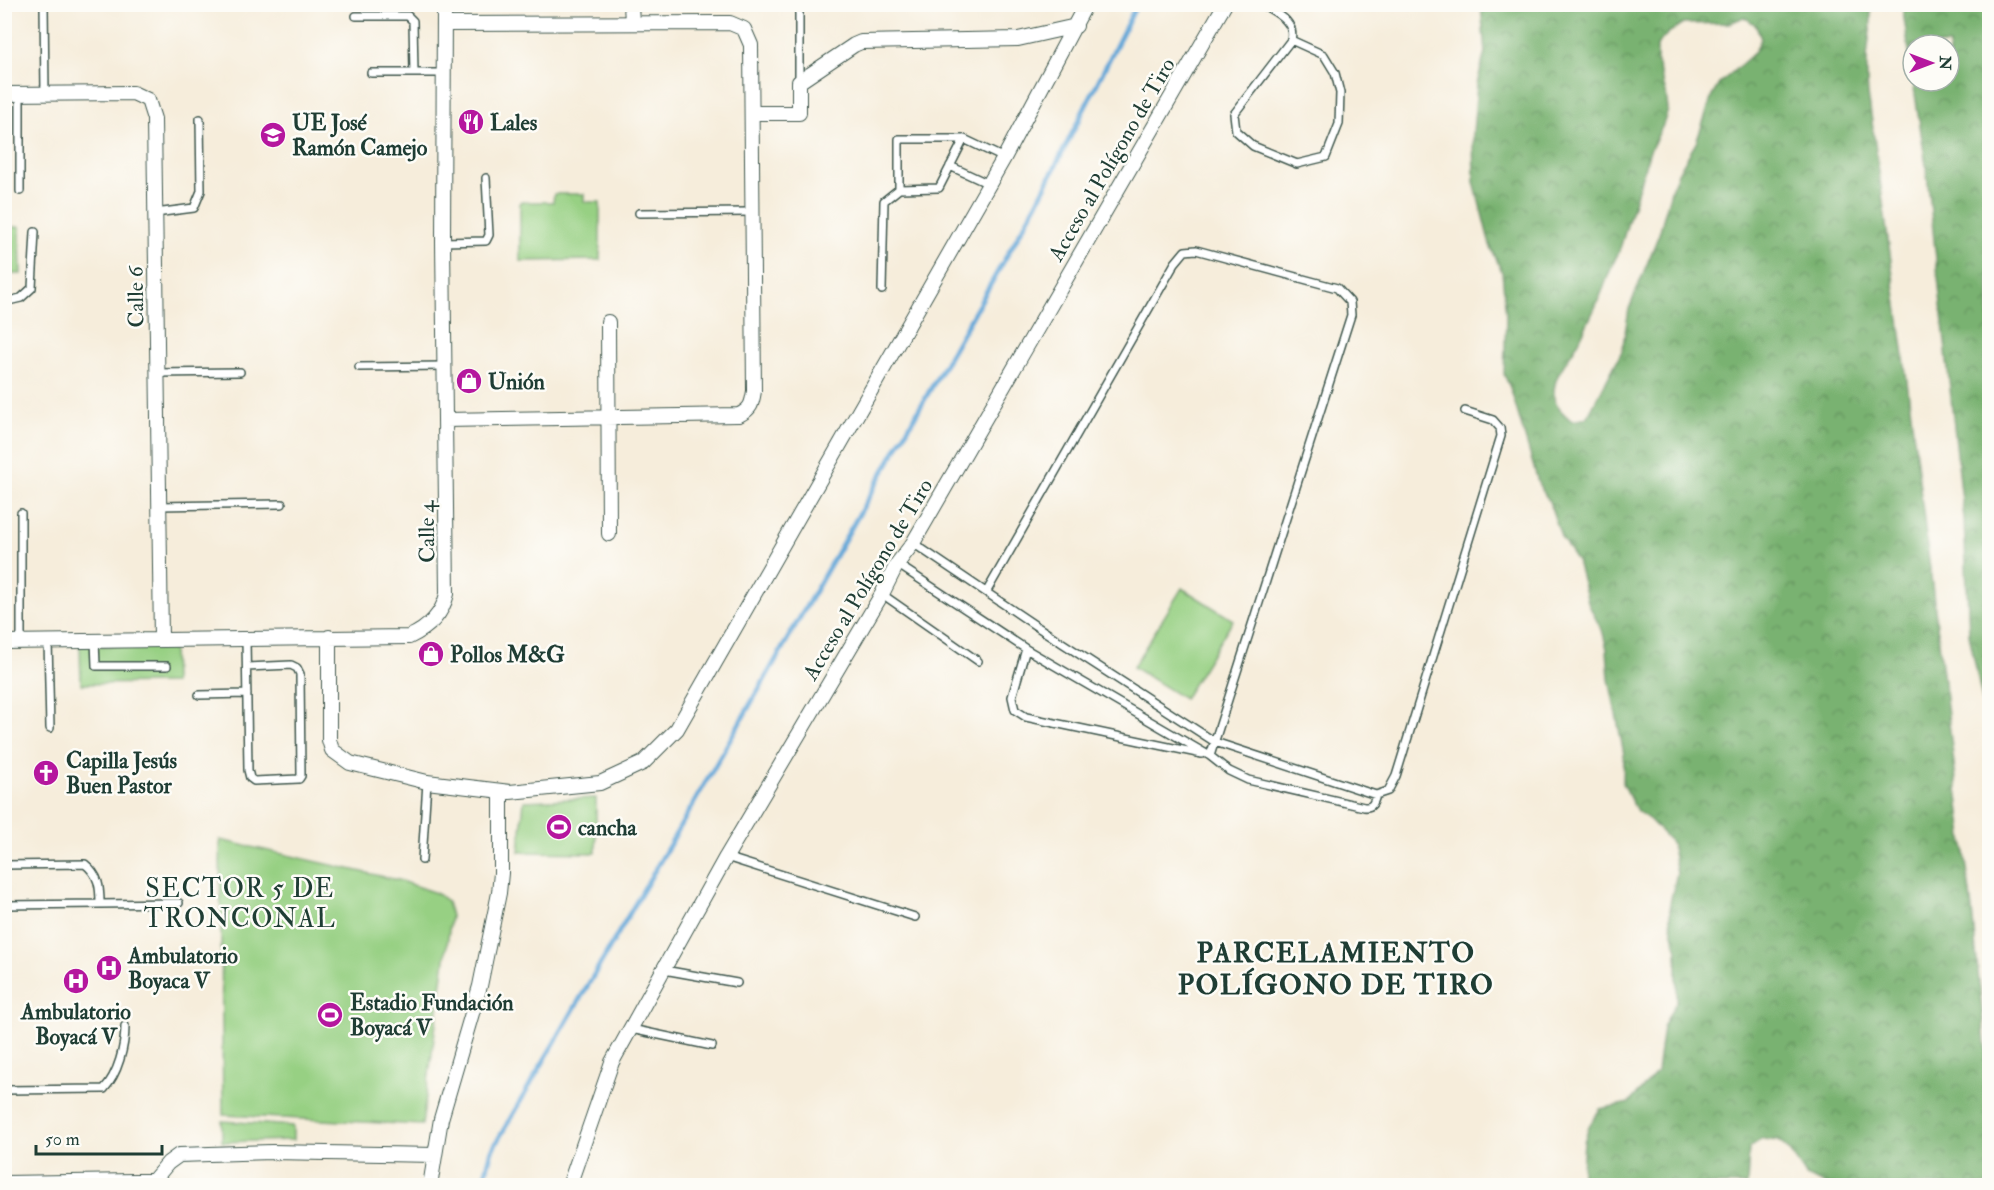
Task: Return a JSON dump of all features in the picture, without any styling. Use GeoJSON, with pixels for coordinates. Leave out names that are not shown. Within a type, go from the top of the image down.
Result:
{"type":"FeatureCollection","features":[{"type":"Feature","properties":{"kind":"street","name":"Calle 4"},"geometry":{"type":"LineString","coordinates":[[4,642],[409,637],[425,630],[444,607],[447,594],[443,242],[444,4]]}},
{"type":"Feature","properties":{"kind":"street"},"geometry":{"type":"LineString","coordinates":[[631,4],[632,23]]}},
{"type":"Feature","properties":{"kind":"street"},"geometry":{"type":"LineString","coordinates":[[328,637],[328,740],[332,750],[350,763],[427,782],[501,792],[600,783],[643,763],[677,729],[1004,158],[1086,4]]}},
{"type":"Feature","properties":{"kind":"street","name":"Acceso al Polígono de Tiro"},"geometry":{"type":"LineString","coordinates":[[568,1185],[612,1062],[726,857],[882,594],[897,564],[913,543],[1225,4]]}},
{"type":"Feature","properties":{"kind":"street"},"geometry":{"type":"LineString","coordinates":[[444,24],[730,23],[744,29],[751,45],[754,391],[752,405],[739,415],[446,420]]}},
{"type":"Feature","properties":{"kind":"street"},"geometry":{"type":"LineString","coordinates":[[752,113],[799,113],[799,82],[861,42],[1018,39],[1076,26]]}},
{"type":"Feature","properties":{"kind":"street","name":"Calle 6"},"geometry":{"type":"LineString","coordinates":[[4,94],[133,93],[148,100],[154,119],[161,640]]}},
{"type":"Feature","properties":{"kind":"street"},"geometry":{"type":"LineString","coordinates":[[608,322],[609,534]]}},
{"type":"Feature","properties":{"kind":"street"},"geometry":{"type":"LineString","coordinates":[[430,1185],[441,1119],[480,986],[498,893],[501,873],[501,792]]}},
{"type":"Feature","properties":{"kind":"street"},"geometry":{"type":"LineString","coordinates":[[4,1183],[154,1183],[168,1163],[179,1155],[272,1152],[435,1155]]}},
{"type":"Feature","properties":{"kind":"lane"},"geometry":{"type":"LineString","coordinates":[[45,4],[45,94]]}},
{"type":"Feature","properties":{"kind":"lane"},"geometry":{"type":"LineString","coordinates":[[1262,4],[1288,22],[1293,33],[1291,40],[1234,114],[1236,131],[1253,146],[1297,164],[1326,157],[1339,124],[1340,93],[1335,73],[1324,56],[1291,40]]}},
{"type":"Feature","properties":{"kind":"lane"},"geometry":{"type":"LineString","coordinates":[[799,6],[799,82]]}},
{"type":"Feature","properties":{"kind":"lane"},"geometry":{"type":"LineString","coordinates":[[356,16],[408,16],[413,21],[414,73]]}},
{"type":"Feature","properties":{"kind":"lane"},"geometry":{"type":"LineString","coordinates":[[371,73],[443,73]]}},
{"type":"Feature","properties":{"kind":"lane"},"geometry":{"type":"LineString","coordinates":[[20,94],[20,192]]}},
{"type":"Feature","properties":{"kind":"lane"},"geometry":{"type":"LineString","coordinates":[[155,213],[194,208],[199,198],[201,191],[201,119]]}},
{"type":"Feature","properties":{"kind":"lane"},"geometry":{"type":"LineString","coordinates":[[899,189],[899,139],[964,139],[1004,158]]}},
{"type":"Feature","properties":{"kind":"lane"},"geometry":{"type":"LineString","coordinates":[[882,290],[884,201],[899,189],[939,188],[964,139]]}},
{"type":"Feature","properties":{"kind":"lane"},"geometry":{"type":"LineString","coordinates":[[950,166],[989,184]]}},
{"type":"Feature","properties":{"kind":"lane"},"geometry":{"type":"LineString","coordinates":[[443,242],[486,241],[489,235],[486,178]]}},
{"type":"Feature","properties":{"kind":"lane"},"geometry":{"type":"LineString","coordinates":[[639,213],[753,212]]}},
{"type":"Feature","properties":{"kind":"lane"},"geometry":{"type":"LineString","coordinates":[[4,302],[21,298],[32,288],[35,232]]}},
{"type":"Feature","properties":{"kind":"lane"},"geometry":{"type":"LineString","coordinates":[[987,591],[1175,263],[1185,251],[1196,250],[1337,288],[1350,302],[1351,315],[1210,756]]}},
{"type":"Feature","properties":{"kind":"lane"},"geometry":{"type":"LineString","coordinates":[[359,367],[445,366]]}},
{"type":"Feature","properties":{"kind":"lane"},"geometry":{"type":"LineString","coordinates":[[158,373],[240,372]]}},
{"type":"Feature","properties":{"kind":"lane"},"geometry":{"type":"LineString","coordinates":[[913,543],[1215,742],[1376,795],[1388,791],[1396,776],[1501,436],[1500,428],[1493,420],[1465,411]]}},
{"type":"Feature","properties":{"kind":"lane"},"geometry":{"type":"LineString","coordinates":[[159,506],[282,504]]}},
{"type":"Feature","properties":{"kind":"lane"},"geometry":{"type":"LineString","coordinates":[[21,513],[21,642]]}},
{"type":"Feature","properties":{"kind":"lane"},"geometry":{"type":"LineString","coordinates":[[897,564],[1026,649],[1210,756],[1229,771],[1248,780],[1368,807],[1373,804],[1376,795]]}},
{"type":"Feature","properties":{"kind":"lane"},"geometry":{"type":"LineString","coordinates":[[882,594],[978,661]]}},
{"type":"Feature","properties":{"kind":"lane"},"geometry":{"type":"LineString","coordinates":[[246,639],[250,778],[254,781],[299,779],[301,776],[300,674],[297,668],[291,665],[247,666]]}},
{"type":"Feature","properties":{"kind":"lane"},"geometry":{"type":"LineString","coordinates":[[94,640],[96,666],[167,666]]}},
{"type":"Feature","properties":{"kind":"lane"},"geometry":{"type":"LineString","coordinates":[[48,641],[50,728]]}},
{"type":"Feature","properties":{"kind":"lane"},"geometry":{"type":"LineString","coordinates":[[1026,649],[1012,697],[1015,710],[1026,717],[1210,756]]}},
{"type":"Feature","properties":{"kind":"lane"},"geometry":{"type":"LineString","coordinates":[[199,695],[247,694]]}},
{"type":"Feature","properties":{"kind":"lane"},"geometry":{"type":"LineString","coordinates":[[422,860],[427,782]]}},
{"type":"Feature","properties":{"kind":"lane"},"geometry":{"type":"LineString","coordinates":[[726,857],[915,917]]}},
{"type":"Feature","properties":{"kind":"lane"},"geometry":{"type":"LineString","coordinates":[[4,865],[85,864],[93,870],[100,885],[100,904]]}},
{"type":"Feature","properties":{"kind":"lane"},"geometry":{"type":"LineString","coordinates":[[4,905],[179,903]]}},
{"type":"Feature","properties":{"kind":"lane"},"geometry":{"type":"LineString","coordinates":[[664,970],[737,983]]}},
{"type":"Feature","properties":{"kind":"lane"},"geometry":{"type":"LineString","coordinates":[[4,1090],[104,1089],[111,1082],[125,1042],[125,1026]]}},
{"type":"Feature","properties":{"kind":"lane"},"geometry":{"type":"LineString","coordinates":[[631,1029],[712,1046]]}},
{"type":"Feature","properties":{"kind":"green space"},"geometry":{"type":"Polygon","coordinates":[[[1481,5],[1870,5],[1868,91],[1903,349],[1972,910],[1989,1084],[1989,1185],[1827,1185],[1806,1176],[1790,1151],[1779,1141],[1762,1139],[1749,1148],[1747,1185],[1581,1185],[1584,1142],[1589,1126],[1600,1109],[1629,1103],[1657,1072],[1663,1027],[1677,1000],[1677,950],[1670,921],[1670,903],[1677,873],[1671,842],[1650,820],[1637,811],[1623,783],[1624,754],[1609,679],[1607,649],[1603,633],[1589,605],[1577,561],[1561,537],[1549,501],[1539,485],[1511,390],[1504,374],[1506,316],[1502,272],[1490,245],[1474,182],[1473,133],[1477,84],[1485,52],[1481,5]],[[1744,17],[1730,23],[1683,24],[1668,33],[1657,45],[1657,62],[1666,93],[1668,110],[1649,153],[1619,252],[1578,344],[1557,379],[1554,395],[1556,403],[1572,421],[1587,418],[1622,351],[1629,309],[1659,234],[1672,187],[1696,143],[1712,96],[1719,84],[1754,53],[1761,39],[1756,25],[1744,17]]]}},
{"type":"Feature","properties":{"kind":"green space"},"geometry":{"type":"Polygon","coordinates":[[[1902,5],[1989,5],[1989,734],[1969,634],[1964,519],[1926,165],[1915,93],[1961,93],[1961,33],[1906,33],[1902,5]]]}},
{"type":"Feature","properties":{"kind":"green space"},"geometry":{"type":"Polygon","coordinates":[[[554,194],[584,194],[584,202],[600,202],[600,260],[520,261],[520,202],[553,202],[554,194]]]}},
{"type":"Feature","properties":{"kind":"green space"},"geometry":{"type":"Polygon","coordinates":[[[5,227],[20,227],[21,274],[5,274],[5,227]]]}},
{"type":"Feature","properties":{"kind":"green space"},"geometry":{"type":"Polygon","coordinates":[[[1182,588],[1233,620],[1184,699],[1133,667],[1182,588]]]}},
{"type":"Feature","properties":{"kind":"green space"},"geometry":{"type":"Polygon","coordinates":[[[173,645],[174,683],[81,684],[80,646],[173,645]]]}},
{"type":"Feature","properties":{"kind":"green space","name":"cancha"},"geometry":{"type":"Polygon","coordinates":[[[596,798],[596,853],[519,852],[524,801],[596,798]]]}},
{"type":"Feature","properties":{"kind":"green space","name":"Estadio Fundación Boyacá V"},"geometry":{"type":"Polygon","coordinates":[[[220,840],[398,880],[436,893],[447,901],[451,916],[422,1125],[223,1115],[220,840]]]}},
{"type":"Feature","properties":{"kind":"green space"},"geometry":{"type":"Polygon","coordinates":[[[222,1121],[293,1126],[293,1140],[222,1142],[222,1121]]]}},
{"type":"Feature","properties":{"kind":"waterway"},"geometry":{"type":"LineString","coordinates":[[482,1186],[492,1150],[691,808],[1037,203],[1137,4]]}},
{"type":"Feature","properties":{"kind":"place","name":"Lales"},"geometry":{"type":"Point","coordinates":[471,122]}},
{"type":"Feature","properties":{"kind":"place","name":"UE José Ramón Camejo"},"geometry":{"type":"Point","coordinates":[273,135]}},
{"type":"Feature","properties":{"kind":"place","name":"Unión"},"geometry":{"type":"Point","coordinates":[469,381]}},
{"type":"Feature","properties":{"kind":"place","name":"Pollos M&G"},"geometry":{"type":"Point","coordinates":[431,654]}},
{"type":"Feature","properties":{"kind":"place","name":"Capilla Jesús Buen Pastor"},"geometry":{"type":"Point","coordinates":[46,773]}},
{"type":"Feature","properties":{"kind":"place","name":"cancha"},"geometry":{"type":"Point","coordinates":[559,827]}},
{"type":"Feature","properties":{"kind":"place","name":"Ambulatorio Boyaca V"},"geometry":{"type":"Point","coordinates":[109,968]}},
{"type":"Feature","properties":{"kind":"place","name":"Ambulatorio Boyacá V"},"geometry":{"type":"Point","coordinates":[76,981]}},
{"type":"Feature","properties":{"kind":"place","name":"Estadio Fundación Boyacá V"},"geometry":{"type":"Point","coordinates":[330,1015]}},
{"type":"Feature","properties":{"kind":"district","name":"SECTOR 5 DE TRONCONAL"},"geometry":{"type":"Point","coordinates":[240,903]}},
{"type":"Feature","properties":{"kind":"district","name":"PARCELAMIENTO POLÍGONO DE TIRO"},"geometry":{"type":"Point","coordinates":[1336,968]}}]}
